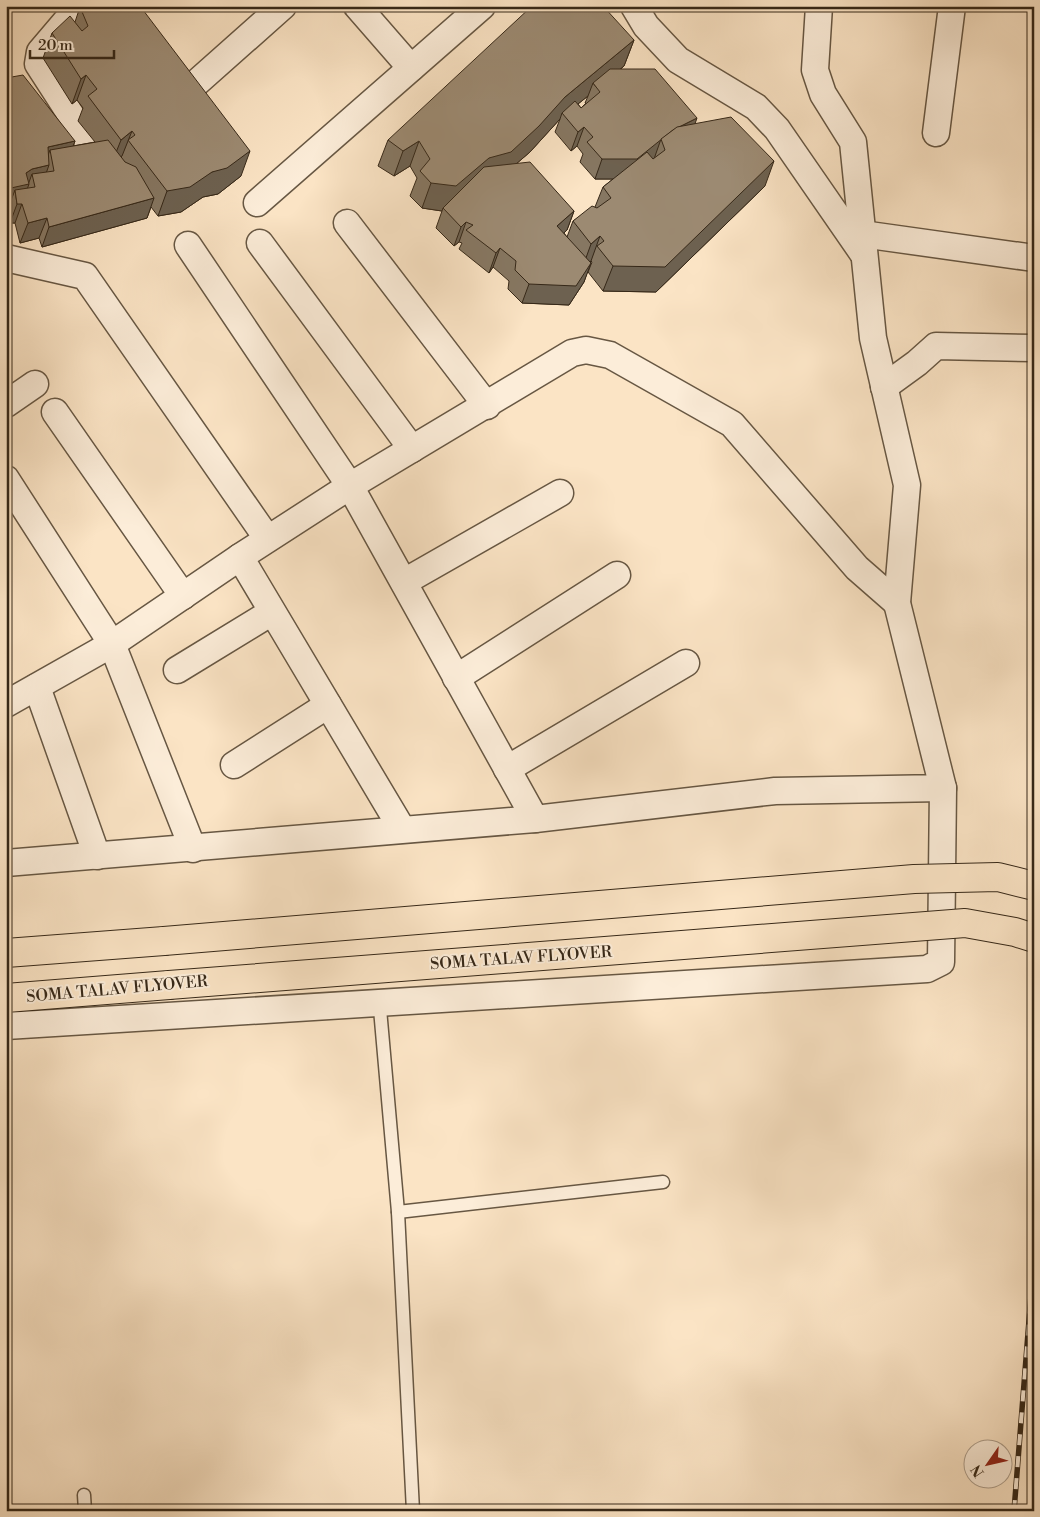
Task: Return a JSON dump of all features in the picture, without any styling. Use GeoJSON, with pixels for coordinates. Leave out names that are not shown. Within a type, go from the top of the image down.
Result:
{"type":"FeatureCollection","features":[{"type":"Feature","properties":{"kind":"main road"},"geometry":{"type":"LineString","coordinates":[[6,953],[914,879],[998,877],[1034,886]]}},
{"type":"Feature","properties":{"kind":"main road","name":"SOMA TALAV FLYOVER"},"geometry":{"type":"LineString","coordinates":[[6,998],[965,923],[1015,932],[1034,938]]}},
{"type":"Feature","properties":{"kind":"street"},"geometry":{"type":"LineString","coordinates":[[79,6],[40,52],[38,64],[87,140]]}},
{"type":"Feature","properties":{"kind":"street"},"geometry":{"type":"LineString","coordinates":[[185,93],[282,6]]}},
{"type":"Feature","properties":{"kind":"street"},"geometry":{"type":"LineString","coordinates":[[357,6],[411,68]]}},
{"type":"Feature","properties":{"kind":"street"},"geometry":{"type":"LineString","coordinates":[[257,204],[482,6]]}},
{"type":"Feature","properties":{"kind":"street"},"geometry":{"type":"LineString","coordinates":[[634,6],[646,26],[678,60],[756,106],[777,129],[863,245],[1034,258]]}},
{"type":"Feature","properties":{"kind":"street"},"geometry":{"type":"LineString","coordinates":[[6,1026],[927,969],[940,962],[943,788],[897,602],[907,485],[873,338],[852,142],[823,94],[815,70],[819,6]]}},
{"type":"Feature","properties":{"kind":"street"},"geometry":{"type":"LineString","coordinates":[[936,133],[952,6]]}},
{"type":"Feature","properties":{"kind":"street"},"geometry":{"type":"LineString","coordinates":[[347,223],[486,406]]}},
{"type":"Feature","properties":{"kind":"street"},"geometry":{"type":"LineString","coordinates":[[260,243],[412,450]]}},
{"type":"Feature","properties":{"kind":"street"},"geometry":{"type":"LineString","coordinates":[[188,244],[350,486],[535,819]]}},
{"type":"Feature","properties":{"kind":"street"},"geometry":{"type":"LineString","coordinates":[[6,258],[85,276],[267,538]]}},
{"type":"Feature","properties":{"kind":"street"},"geometry":{"type":"LineString","coordinates":[[884,387],[917,364],[936,346],[1034,348]]}},
{"type":"Feature","properties":{"kind":"street"},"geometry":{"type":"LineString","coordinates":[[6,704],[112,644],[267,538],[350,486],[572,353],[586,350],[610,355],[732,424],[857,568],[897,602]]}},
{"type":"Feature","properties":{"kind":"street"},"geometry":{"type":"LineString","coordinates":[[6,404],[35,384]]}},
{"type":"Feature","properties":{"kind":"street"},"geometry":{"type":"LineString","coordinates":[[55,412],[182,596]]}},
{"type":"Feature","properties":{"kind":"street"},"geometry":{"type":"LineString","coordinates":[[6,479],[112,644],[193,849]]}},
{"type":"Feature","properties":{"kind":"street"},"geometry":{"type":"LineString","coordinates":[[404,582],[560,493]]}},
{"type":"Feature","properties":{"kind":"street"},"geometry":{"type":"LineString","coordinates":[[240,557],[402,829]]}},
{"type":"Feature","properties":{"kind":"street"},"geometry":{"type":"LineString","coordinates":[[456,678],[617,575]]}},
{"type":"Feature","properties":{"kind":"street"},"geometry":{"type":"LineString","coordinates":[[177,670],[272,612]]}},
{"type":"Feature","properties":{"kind":"street"},"geometry":{"type":"LineString","coordinates":[[507,769],[686,663]]}},
{"type":"Feature","properties":{"kind":"street"},"geometry":{"type":"LineString","coordinates":[[37,687],[97,856]]}},
{"type":"Feature","properties":{"kind":"street"},"geometry":{"type":"LineString","coordinates":[[234,765],[328,705]]}},
{"type":"Feature","properties":{"kind":"street"},"geometry":{"type":"LineString","coordinates":[[6,864],[535,819],[775,791],[943,788]]}},
{"type":"Feature","properties":{"kind":"lane"},"geometry":{"type":"LineString","coordinates":[[6,1038],[380,1009],[398,1212],[413,1511]]}},
{"type":"Feature","properties":{"kind":"lane"},"geometry":{"type":"LineString","coordinates":[[398,1212],[662,1182]]}},
{"type":"Feature","properties":{"kind":"lane"},"geometry":{"type":"LineString","coordinates":[[84,1495],[85,1511]]}},
{"type":"Feature","properties":{"kind":"building"},"geometry":{"type":"Polygon","coordinates":[[[140,6],[250,151],[227,168],[212,172],[190,187],[167,191],[128,140],[135,135],[132,131],[121,140],[88,96],[97,89],[86,75],[81,79],[52,33],[70,16],[82,31],[88,26],[80,7],[140,6]]]}},
{"type":"Feature","properties":{"kind":"building"},"geometry":{"type":"Polygon","coordinates":[[[532,6],[603,6],[634,40],[565,97],[539,126],[511,152],[489,158],[456,186],[431,183],[420,171],[430,159],[419,141],[403,151],[388,140],[532,6]]]}},
{"type":"Feature","properties":{"kind":"building"},"geometry":{"type":"Polygon","coordinates":[[[610,69],[655,69],[697,118],[673,130],[637,159],[602,159],[587,142],[593,137],[584,127],[578,132],[562,113],[575,101],[581,108],[600,92],[593,83],[610,69]]]}},
{"type":"Feature","properties":{"kind":"building"},"geometry":{"type":"Polygon","coordinates":[[[23,75],[75,141],[48,147],[49,165],[32,169],[26,173],[29,184],[11,188],[6,187],[6,78],[23,75]]]}},
{"type":"Feature","properties":{"kind":"building"},"geometry":{"type":"Polygon","coordinates":[[[731,117],[774,161],[665,267],[613,266],[597,246],[604,241],[600,236],[591,244],[573,221],[592,206],[597,208],[611,198],[603,187],[647,152],[653,159],[665,150],[661,139],[677,127],[731,117]]]}},
{"type":"Feature","properties":{"kind":"building"},"geometry":{"type":"Polygon","coordinates":[[[108,140],[125,162],[136,167],[154,198],[49,227],[47,218],[28,223],[22,204],[17,204],[15,190],[35,187],[32,174],[54,171],[50,150],[108,140]]]}},
{"type":"Feature","properties":{"kind":"building"},"geometry":{"type":"Polygon","coordinates":[[[530,162],[574,211],[557,226],[591,263],[576,286],[529,284],[515,270],[516,261],[500,248],[496,253],[466,230],[473,225],[466,222],[461,227],[443,208],[484,167],[530,162]]]}},
{"type":"Feature","properties":{"kind":"railway"},"geometry":{"type":"LineString","coordinates":[[1014,1511],[1034,1257]]}}]}
